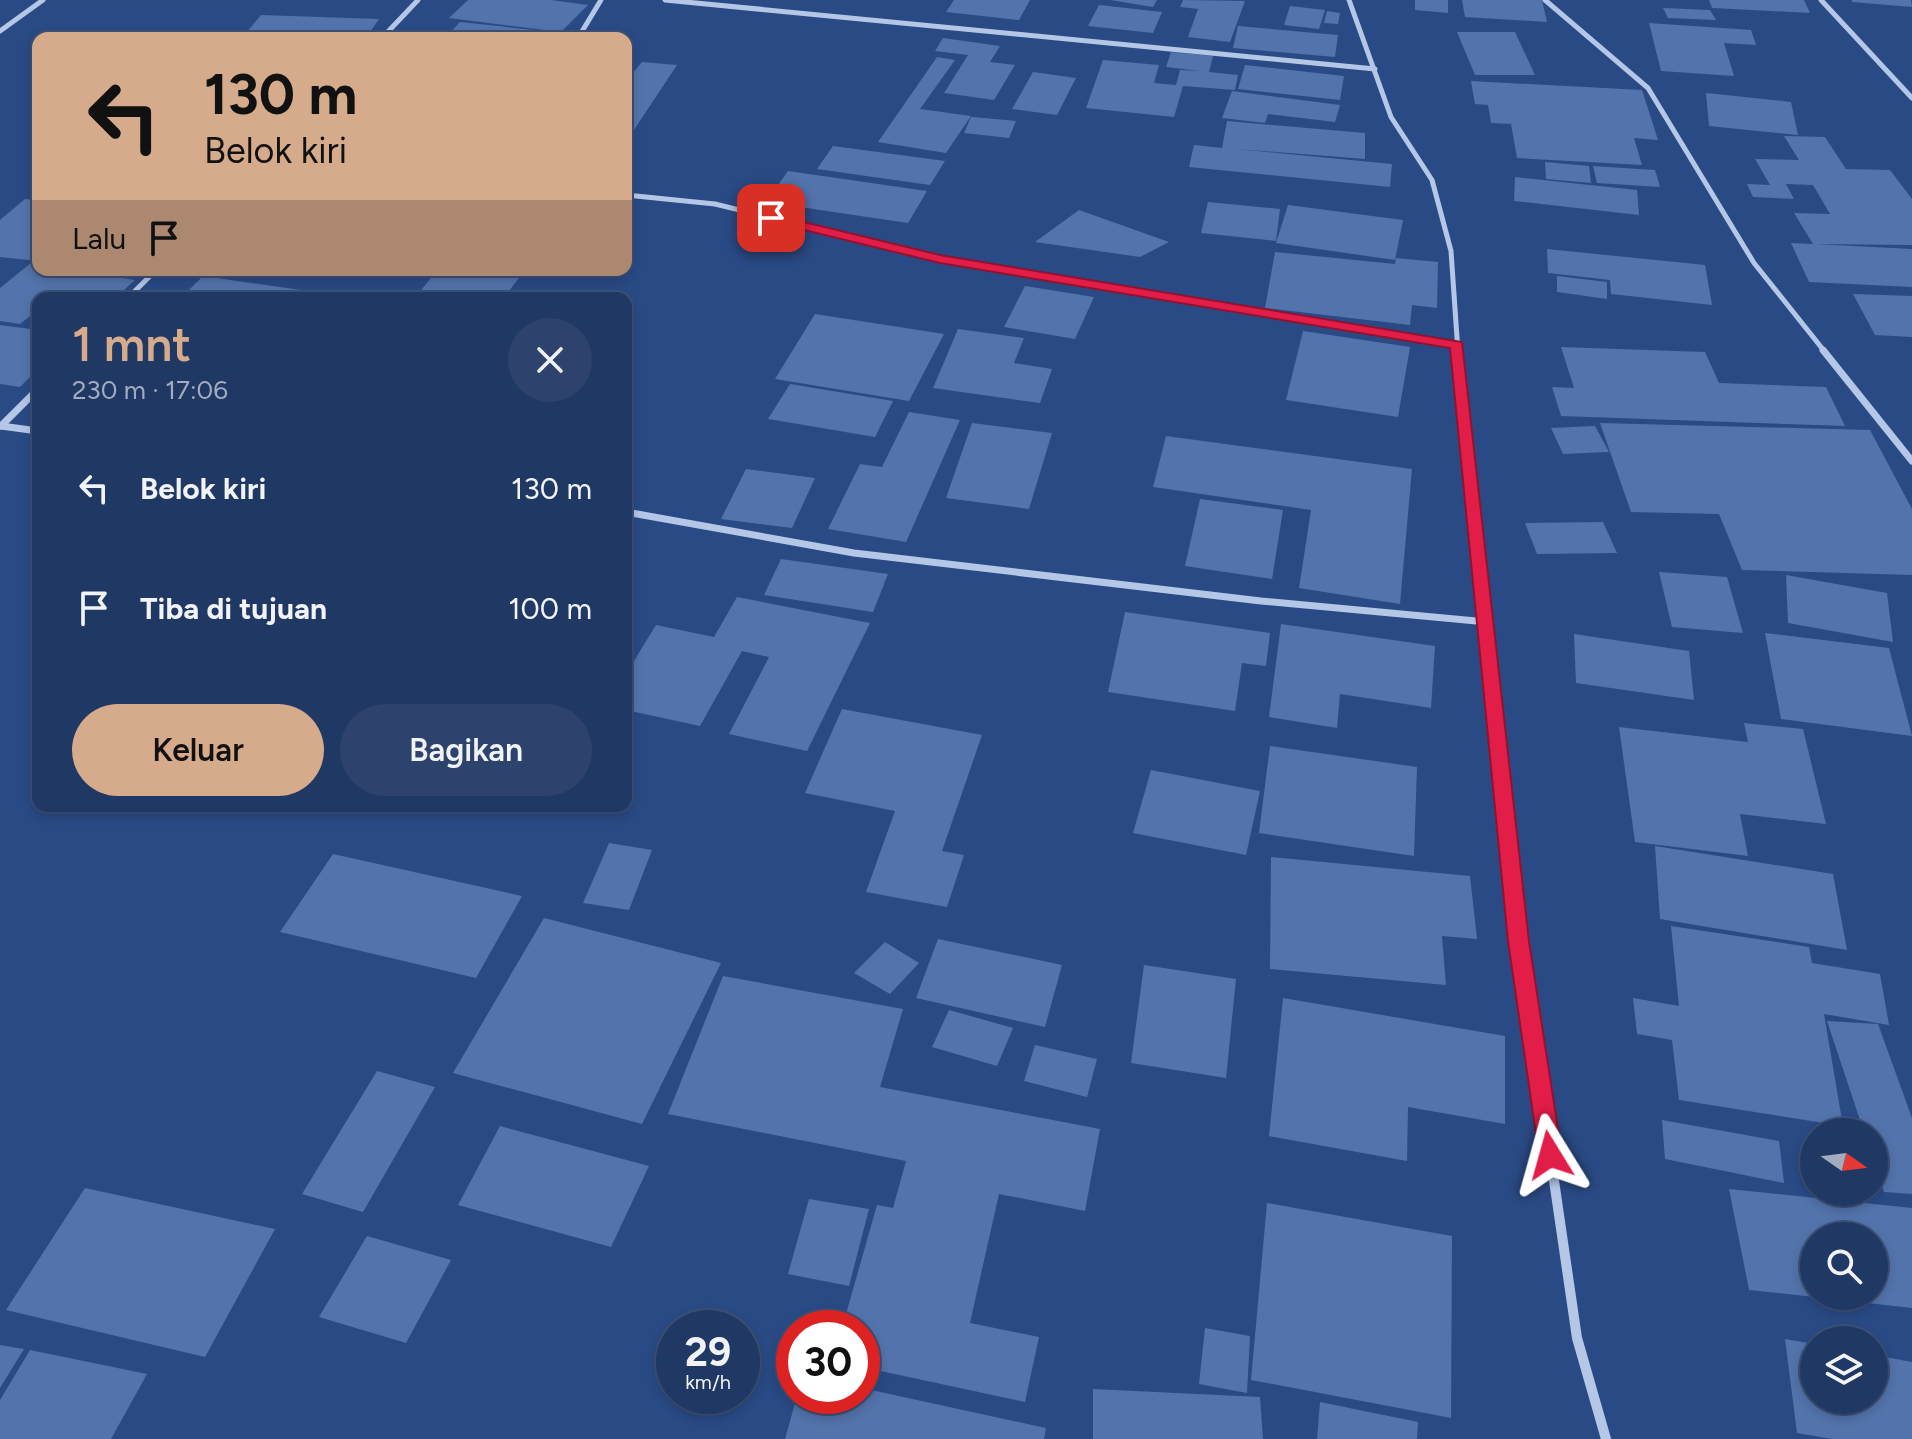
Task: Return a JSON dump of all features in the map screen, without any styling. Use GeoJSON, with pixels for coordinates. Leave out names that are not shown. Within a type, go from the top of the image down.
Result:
{"type":"FeatureCollection","features":[{"type":"Feature","properties":{"kind":"street"},"geometry":{"type":"LineString","coordinates":[[0,31],[43,0]]}},
{"type":"Feature","properties":{"kind":"street"},"geometry":{"type":"LineString","coordinates":[[388,32],[418,0]]}},
{"type":"Feature","properties":{"kind":"street"},"geometry":{"type":"LineString","coordinates":[[582,32],[601,0]]}},
{"type":"Feature","properties":{"kind":"street"},"geometry":{"type":"LineString","coordinates":[[665,0],[1375,69]]}},
{"type":"Feature","properties":{"kind":"street"},"geometry":{"type":"LineString","coordinates":[[1349,0],[1391,117],[1432,180],[1451,251],[1457,345],[1519,941],[1577,1338],[1606,1439]]}},
{"type":"Feature","properties":{"kind":"street"},"geometry":{"type":"LineString","coordinates":[[1545,0],[1648,88],[1754,263],[1912,461]]}},
{"type":"Feature","properties":{"kind":"street"},"geometry":{"type":"LineString","coordinates":[[1821,0],[1912,98]]}},
{"type":"Feature","properties":{"kind":"street"},"geometry":{"type":"LineString","coordinates":[[632,196],[715,204],[940,259],[1457,345]]}},
{"type":"Feature","properties":{"kind":"street"},"geometry":{"type":"LineString","coordinates":[[134,292],[150,276]]}},
{"type":"Feature","properties":{"kind":"street"},"geometry":{"type":"LineString","coordinates":[[1,426],[32,395]]}},
{"type":"Feature","properties":{"kind":"street"},"geometry":{"type":"LineString","coordinates":[[1,426],[32,430]]}},
{"type":"Feature","properties":{"kind":"street"},"geometry":{"type":"LineString","coordinates":[[632,513],[854,553],[1261,601],[1487,622]]}},
{"type":"Feature","properties":{"kind":"building"},"geometry":{"type":"Polygon","coordinates":[[[468,0],[551,0],[588,5],[561,32],[449,18],[468,0]]]}},
{"type":"Feature","properties":{"kind":"building"},"geometry":{"type":"Polygon","coordinates":[[[954,0],[1030,0],[1019,20],[946,12],[954,0]]]}},
{"type":"Feature","properties":{"kind":"building"},"geometry":{"type":"Polygon","coordinates":[[[1110,0],[1157,0],[1153,7],[1110,0]]]}},
{"type":"Feature","properties":{"kind":"building"},"geometry":{"type":"Polygon","coordinates":[[[1183,0],[1245,1],[1230,42],[1188,37],[1198,9],[1180,7],[1183,0]]]}},
{"type":"Feature","properties":{"kind":"building"},"geometry":{"type":"Polygon","coordinates":[[[1415,0],[1448,0],[1448,13],[1415,10],[1415,0]]]}},
{"type":"Feature","properties":{"kind":"building"},"geometry":{"type":"Polygon","coordinates":[[[1462,0],[1542,0],[1547,22],[1465,17],[1462,0]]]}},
{"type":"Feature","properties":{"kind":"building"},"geometry":{"type":"Polygon","coordinates":[[[1709,0],[1804,0],[1810,13],[1712,8],[1709,0]]]}},
{"type":"Feature","properties":{"kind":"building"},"geometry":{"type":"Polygon","coordinates":[[[1911,0],[1912,7],[1852,2],[1911,0]]]}},
{"type":"Feature","properties":{"kind":"building"},"geometry":{"type":"Polygon","coordinates":[[[1099,5],[1162,12],[1153,33],[1088,26],[1099,5]]]}},
{"type":"Feature","properties":{"kind":"building"},"geometry":{"type":"Polygon","coordinates":[[[1290,6],[1325,10],[1319,29],[1284,25],[1290,6]]]}},
{"type":"Feature","properties":{"kind":"building"},"geometry":{"type":"Polygon","coordinates":[[[1663,8],[1710,10],[1716,20],[1668,18],[1663,8]]]}},
{"type":"Feature","properties":{"kind":"building"},"geometry":{"type":"Polygon","coordinates":[[[1327,11],[1340,13],[1338,24],[1324,23],[1327,11]]]}},
{"type":"Feature","properties":{"kind":"building"},"geometry":{"type":"Polygon","coordinates":[[[261,15],[379,19],[370,32],[247,32],[261,15]]]}},
{"type":"Feature","properties":{"kind":"building"},"geometry":{"type":"Polygon","coordinates":[[[460,22],[544,31],[543,32],[451,32],[460,22]]]}},
{"type":"Feature","properties":{"kind":"building"},"geometry":{"type":"Polygon","coordinates":[[[1649,23],[1751,30],[1756,45],[1724,43],[1734,76],[1661,71],[1649,23]]]}},
{"type":"Feature","properties":{"kind":"building"},"geometry":{"type":"Polygon","coordinates":[[[1238,26],[1338,35],[1335,57],[1233,48],[1238,26]]]}},
{"type":"Feature","properties":{"kind":"building"},"geometry":{"type":"Polygon","coordinates":[[[1457,32],[1515,32],[1535,75],[1475,75],[1457,32]]]}},
{"type":"Feature","properties":{"kind":"building"},"geometry":{"type":"Polygon","coordinates":[[[943,38],[1000,46],[990,62],[1015,65],[994,100],[944,93],[968,55],[935,51],[943,38]]]}},
{"type":"Feature","properties":{"kind":"building"},"geometry":{"type":"Polygon","coordinates":[[[1171,52],[1213,56],[1209,72],[1238,75],[1235,90],[1183,86],[1174,117],[1086,108],[1103,60],[1159,65],[1154,83],[1176,85],[1180,70],[1200,71],[1166,67],[1171,52]]]}},
{"type":"Feature","properties":{"kind":"building"},"geometry":{"type":"Polygon","coordinates":[[[937,57],[955,60],[920,109],[971,116],[946,153],[878,142],[937,57]]]}},
{"type":"Feature","properties":{"kind":"building"},"geometry":{"type":"Polygon","coordinates":[[[642,62],[677,65],[632,133],[632,74],[642,62]]]}},
{"type":"Feature","properties":{"kind":"building"},"geometry":{"type":"Polygon","coordinates":[[[1245,65],[1344,76],[1340,100],[1238,89],[1245,65]]]}},
{"type":"Feature","properties":{"kind":"building"},"geometry":{"type":"Polygon","coordinates":[[[1033,72],[1076,78],[1057,115],[1012,109],[1033,72]]]}},
{"type":"Feature","properties":{"kind":"building"},"geometry":{"type":"Polygon","coordinates":[[[1471,81],[1642,90],[1658,140],[1634,138],[1642,165],[1517,158],[1511,124],[1491,123],[1488,105],[1475,104],[1471,81]]]}},
{"type":"Feature","properties":{"kind":"building"},"geometry":{"type":"Polygon","coordinates":[[[1232,91],[1340,105],[1335,122],[1268,114],[1265,123],[1222,118],[1232,91]]]}},
{"type":"Feature","properties":{"kind":"building"},"geometry":{"type":"Polygon","coordinates":[[[1706,93],[1791,102],[1798,135],[1709,126],[1706,93]]]}},
{"type":"Feature","properties":{"kind":"building"},"geometry":{"type":"Polygon","coordinates":[[[971,117],[1016,121],[1009,138],[964,133],[971,117]]]}},
{"type":"Feature","properties":{"kind":"building"},"geometry":{"type":"Polygon","coordinates":[[[1227,121],[1365,133],[1365,159],[1237,149],[1392,164],[1390,187],[1189,167],[1194,145],[1222,148],[1227,121]]]}},
{"type":"Feature","properties":{"kind":"building"},"geometry":{"type":"Polygon","coordinates":[[[1784,136],[1825,137],[1846,169],[1890,170],[1912,199],[1912,245],[1815,244],[1912,249],[1912,287],[1809,282],[1791,243],[1813,244],[1794,213],[1830,214],[1813,185],[1786,184],[1794,199],[1753,197],[1747,184],[1770,185],[1755,159],[1799,160],[1784,136]]]}},
{"type":"Feature","properties":{"kind":"building"},"geometry":{"type":"Polygon","coordinates":[[[833,146],[945,161],[930,185],[817,169],[833,146]]]}},
{"type":"Feature","properties":{"kind":"building"},"geometry":{"type":"Polygon","coordinates":[[[1545,162],[1589,166],[1591,183],[1546,179],[1545,162]]]}},
{"type":"Feature","properties":{"kind":"building"},"geometry":{"type":"Polygon","coordinates":[[[1593,166],[1655,170],[1660,187],[1597,183],[1593,166]]]}},
{"type":"Feature","properties":{"kind":"building"},"geometry":{"type":"Polygon","coordinates":[[[788,171],[927,191],[908,223],[766,202],[788,171]]]}},
{"type":"Feature","properties":{"kind":"building"},"geometry":{"type":"Polygon","coordinates":[[[1515,177],[1637,190],[1639,215],[1514,201],[1515,177]]]}},
{"type":"Feature","properties":{"kind":"building"},"geometry":{"type":"Polygon","coordinates":[[[25,199],[32,200],[32,260],[0,257],[0,220],[25,199]]]}},
{"type":"Feature","properties":{"kind":"building"},"geometry":{"type":"Polygon","coordinates":[[[1208,202],[1280,209],[1276,241],[1201,233],[1208,202]]]}},
{"type":"Feature","properties":{"kind":"building"},"geometry":{"type":"Polygon","coordinates":[[[1288,205],[1403,220],[1395,260],[1276,243],[1288,205]]]}},
{"type":"Feature","properties":{"kind":"building"},"geometry":{"type":"Polygon","coordinates":[[[1079,210],[1169,242],[1140,257],[1035,242],[1079,210]]]}},
{"type":"Feature","properties":{"kind":"building"},"geometry":{"type":"Polygon","coordinates":[[[1547,249],[1705,265],[1712,305],[1611,294],[1610,280],[1548,273],[1547,249]]]}},
{"type":"Feature","properties":{"kind":"building"},"geometry":{"type":"Polygon","coordinates":[[[1275,252],[1395,264],[1396,258],[1438,262],[1437,308],[1412,305],[1410,325],[1265,308],[1275,252]]]}},
{"type":"Feature","properties":{"kind":"building"},"geometry":{"type":"Polygon","coordinates":[[[31,263],[32,276],[111,276],[135,280],[122,292],[32,292],[32,315],[20,324],[0,321],[0,288],[31,263]]]}},
{"type":"Feature","properties":{"kind":"building"},"geometry":{"type":"Polygon","coordinates":[[[203,276],[314,292],[187,292],[203,276]]]}},
{"type":"Feature","properties":{"kind":"building"},"geometry":{"type":"Polygon","coordinates":[[[432,276],[520,276],[508,292],[420,292],[432,276]]]}},
{"type":"Feature","properties":{"kind":"building"},"geometry":{"type":"Polygon","coordinates":[[[1557,276],[1607,282],[1607,299],[1557,292],[1557,276]]]}},
{"type":"Feature","properties":{"kind":"building"},"geometry":{"type":"Polygon","coordinates":[[[1025,286],[1094,297],[1075,339],[1004,327],[1025,286]]]}},
{"type":"Feature","properties":{"kind":"building"},"geometry":{"type":"Polygon","coordinates":[[[1853,294],[1912,296],[1912,337],[1875,335],[1853,294]]]}},
{"type":"Feature","properties":{"kind":"building"},"geometry":{"type":"Polygon","coordinates":[[[815,314],[944,334],[909,401],[775,379],[815,314]]]}},
{"type":"Feature","properties":{"kind":"building"},"geometry":{"type":"Polygon","coordinates":[[[0,325],[32,329],[32,375],[20,387],[0,384],[0,325]]]}},
{"type":"Feature","properties":{"kind":"building"},"geometry":{"type":"Polygon","coordinates":[[[958,329],[1024,338],[1014,363],[1052,369],[1040,403],[933,388],[958,329]]]}},
{"type":"Feature","properties":{"kind":"building"},"geometry":{"type":"Polygon","coordinates":[[[1303,331],[1410,347],[1398,417],[1286,400],[1303,331]]]}},
{"type":"Feature","properties":{"kind":"building"},"geometry":{"type":"Polygon","coordinates":[[[1561,347],[1705,352],[1719,383],[1826,387],[1845,426],[1561,416],[1552,387],[1574,388],[1561,347]]]}},
{"type":"Feature","properties":{"kind":"building"},"geometry":{"type":"Polygon","coordinates":[[[790,384],[893,401],[875,437],[768,419],[790,384]]]}},
{"type":"Feature","properties":{"kind":"building"},"geometry":{"type":"Polygon","coordinates":[[[909,412],[960,420],[906,542],[828,529],[860,464],[882,467],[909,412]]]}},
{"type":"Feature","properties":{"kind":"building"},"geometry":{"type":"Polygon","coordinates":[[[972,423],[1052,433],[1029,509],[946,498],[972,423]]]}},
{"type":"Feature","properties":{"kind":"building"},"geometry":{"type":"Polygon","coordinates":[[[1600,423],[1870,430],[1912,509],[1912,575],[1742,570],[1719,514],[1631,512],[1600,423]]]}},
{"type":"Feature","properties":{"kind":"building"},"geometry":{"type":"Polygon","coordinates":[[[1595,426],[1609,452],[1563,454],[1551,428],[1595,426]]]}},
{"type":"Feature","properties":{"kind":"building"},"geometry":{"type":"Polygon","coordinates":[[[1166,436],[1412,469],[1400,604],[1299,588],[1311,510],[1153,487],[1166,436]]]}},
{"type":"Feature","properties":{"kind":"building"},"geometry":{"type":"Polygon","coordinates":[[[746,469],[815,478],[792,528],[721,519],[746,469]]]}},
{"type":"Feature","properties":{"kind":"building"},"geometry":{"type":"Polygon","coordinates":[[[1200,499],[1283,510],[1272,579],[1185,566],[1200,499]]]}},
{"type":"Feature","properties":{"kind":"building"},"geometry":{"type":"Polygon","coordinates":[[[1603,522],[1617,553],[1537,554],[1525,523],[1603,522]]]}},
{"type":"Feature","properties":{"kind":"building"},"geometry":{"type":"Polygon","coordinates":[[[781,559],[888,574],[873,612],[764,595],[781,559]]]}},
{"type":"Feature","properties":{"kind":"building"},"geometry":{"type":"Polygon","coordinates":[[[1659,572],[1727,577],[1743,633],[1672,627],[1659,572]]]}},
{"type":"Feature","properties":{"kind":"building"},"geometry":{"type":"Polygon","coordinates":[[[1786,575],[1887,593],[1893,642],[1788,623],[1786,575]]]}},
{"type":"Feature","properties":{"kind":"building"},"geometry":{"type":"Polygon","coordinates":[[[737,597],[870,623],[807,751],[729,734],[769,657],[742,651],[700,726],[632,711],[632,664],[656,625],[714,637],[737,597]]]}},
{"type":"Feature","properties":{"kind":"building"},"geometry":{"type":"Polygon","coordinates":[[[1125,612],[1270,633],[1266,666],[1242,663],[1235,711],[1108,692],[1125,612]]]}},
{"type":"Feature","properties":{"kind":"building"},"geometry":{"type":"Polygon","coordinates":[[[1281,624],[1435,646],[1431,708],[1340,694],[1337,728],[1269,717],[1281,624]]]}},
{"type":"Feature","properties":{"kind":"building"},"geometry":{"type":"Polygon","coordinates":[[[1765,633],[1889,648],[1912,736],[1781,719],[1765,633]]]}},
{"type":"Feature","properties":{"kind":"building"},"geometry":{"type":"Polygon","coordinates":[[[1574,634],[1689,651],[1694,700],[1576,683],[1574,634]]]}},
{"type":"Feature","properties":{"kind":"building"},"geometry":{"type":"Polygon","coordinates":[[[842,709],[982,735],[942,851],[964,855],[947,907],[866,892],[895,811],[805,793],[842,709]]]}},
{"type":"Feature","properties":{"kind":"building"},"geometry":{"type":"Polygon","coordinates":[[[1744,723],[1803,729],[1826,824],[1740,814],[1748,856],[1635,842],[1619,727],[1748,742],[1744,723]]]}},
{"type":"Feature","properties":{"kind":"building"},"geometry":{"type":"Polygon","coordinates":[[[1270,746],[1417,767],[1414,856],[1259,833],[1270,746]]]}},
{"type":"Feature","properties":{"kind":"building"},"geometry":{"type":"Polygon","coordinates":[[[1151,770],[1260,791],[1246,855],[1133,833],[1151,770]]]}},
{"type":"Feature","properties":{"kind":"building"},"geometry":{"type":"Polygon","coordinates":[[[609,843],[652,850],[629,910],[583,903],[609,843]]]}},
{"type":"Feature","properties":{"kind":"building"},"geometry":{"type":"Polygon","coordinates":[[[1655,846],[1833,874],[1847,950],[1660,919],[1655,846]]]}},
{"type":"Feature","properties":{"kind":"building"},"geometry":{"type":"Polygon","coordinates":[[[333,854],[522,896],[476,978],[280,932],[333,854]]]}},
{"type":"Feature","properties":{"kind":"building"},"geometry":{"type":"Polygon","coordinates":[[[1271,857],[1470,876],[1477,939],[1442,936],[1446,985],[1270,969],[1271,857]]]}},
{"type":"Feature","properties":{"kind":"building"},"geometry":{"type":"Polygon","coordinates":[[[544,918],[721,963],[642,1124],[453,1073],[544,918]]]}},
{"type":"Feature","properties":{"kind":"building"},"geometry":{"type":"Polygon","coordinates":[[[1671,926],[1809,947],[1812,963],[1880,974],[1889,1025],[1824,1014],[1842,1118],[1800,1119],[1679,1100],[1672,1040],[1637,1034],[1633,998],[1679,1006],[1671,926]]]}},
{"type":"Feature","properties":{"kind":"building"},"geometry":{"type":"Polygon","coordinates":[[[938,939],[1062,965],[1045,1027],[916,998],[938,939]]]}},
{"type":"Feature","properties":{"kind":"building"},"geometry":{"type":"Polygon","coordinates":[[[885,942],[919,963],[890,994],[854,973],[885,942]]]}},
{"type":"Feature","properties":{"kind":"building"},"geometry":{"type":"Polygon","coordinates":[[[1144,965],[1236,979],[1226,1078],[1131,1063],[1144,965]]]}},
{"type":"Feature","properties":{"kind":"building"},"geometry":{"type":"Polygon","coordinates":[[[723,976],[903,1009],[880,1087],[1100,1129],[1085,1211],[999,1194],[970,1323],[1039,1337],[1025,1402],[880,1371],[880,1310],[847,1310],[877,1205],[893,1208],[906,1161],[668,1114],[723,976]]]}},
{"type":"Feature","properties":{"kind":"building"},"geometry":{"type":"Polygon","coordinates":[[[1283,998],[1505,1036],[1505,1124],[1408,1107],[1407,1161],[1269,1136],[1283,998]]]}},
{"type":"Feature","properties":{"kind":"building"},"geometry":{"type":"Polygon","coordinates":[[[949,1010],[1013,1028],[997,1066],[932,1047],[949,1010]]]}},
{"type":"Feature","properties":{"kind":"building"},"geometry":{"type":"Polygon","coordinates":[[[1827,1021],[1878,1024],[1912,1118],[1912,1194],[1888,1192],[1888,1118],[1859,1118],[1827,1021]]]}},
{"type":"Feature","properties":{"kind":"building"},"geometry":{"type":"Polygon","coordinates":[[[1035,1045],[1097,1059],[1087,1097],[1024,1081],[1035,1045]]]}},
{"type":"Feature","properties":{"kind":"building"},"geometry":{"type":"Polygon","coordinates":[[[377,1071],[435,1087],[363,1212],[302,1194],[377,1071]]]}},
{"type":"Feature","properties":{"kind":"building"},"geometry":{"type":"Polygon","coordinates":[[[1662,1120],[1779,1141],[1784,1183],[1665,1159],[1662,1120]]]}},
{"type":"Feature","properties":{"kind":"building"},"geometry":{"type":"Polygon","coordinates":[[[500,1126],[649,1166],[611,1247],[458,1205],[500,1126]]]}},
{"type":"Feature","properties":{"kind":"building"},"geometry":{"type":"Polygon","coordinates":[[[85,1188],[275,1229],[205,1357],[6,1310],[85,1188]]]}},
{"type":"Feature","properties":{"kind":"building"},"geometry":{"type":"Polygon","coordinates":[[[1729,1189],[1800,1196],[1800,1206],[1912,1208],[1912,1308],[1888,1305],[1888,1222],[1800,1222],[1800,1295],[1749,1290],[1729,1189]]]}},
{"type":"Feature","properties":{"kind":"building"},"geometry":{"type":"Polygon","coordinates":[[[809,1199],[869,1209],[849,1286],[788,1274],[809,1199]]]}},
{"type":"Feature","properties":{"kind":"building"},"geometry":{"type":"Polygon","coordinates":[[[1267,1203],[1452,1236],[1451,1418],[1251,1380],[1267,1203]]]}},
{"type":"Feature","properties":{"kind":"building"},"geometry":{"type":"Polygon","coordinates":[[[367,1236],[451,1260],[406,1343],[319,1317],[367,1236]]]}},
{"type":"Feature","properties":{"kind":"building"},"geometry":{"type":"Polygon","coordinates":[[[1205,1328],[1250,1336],[1247,1393],[1199,1384],[1205,1328]]]}},
{"type":"Feature","properties":{"kind":"building"},"geometry":{"type":"Polygon","coordinates":[[[1785,1339],[1800,1342],[1800,1414],[1888,1414],[1888,1358],[1912,1362],[1912,1439],[1832,1439],[1797,1433],[1785,1339]]]}},
{"type":"Feature","properties":{"kind":"building"},"geometry":{"type":"Polygon","coordinates":[[[0,1345],[24,1349],[0,1388],[0,1345]]]}},
{"type":"Feature","properties":{"kind":"building"},"geometry":{"type":"Polygon","coordinates":[[[30,1350],[147,1374],[111,1439],[0,1439],[0,1400],[30,1350]]]}},
{"type":"Feature","properties":{"kind":"building"},"geometry":{"type":"Polygon","coordinates":[[[1093,1389],[1260,1397],[1263,1439],[1093,1439],[1093,1389]]]}},
{"type":"Feature","properties":{"kind":"building"},"geometry":{"type":"Polygon","coordinates":[[[880,1392],[1046,1428],[1044,1439],[785,1439],[792,1414],[880,1414],[880,1392]]]}},
{"type":"Feature","properties":{"kind":"building"},"geometry":{"type":"Polygon","coordinates":[[[1320,1402],[1418,1422],[1417,1439],[1317,1439],[1320,1402]]]}},
{"type":"Feature","properties":{"kind":"route"},"geometry":{"type":"LineString","coordinates":[[771,218],[940,259],[1457,345],[1519,941],[1550,1155]]}}]}
